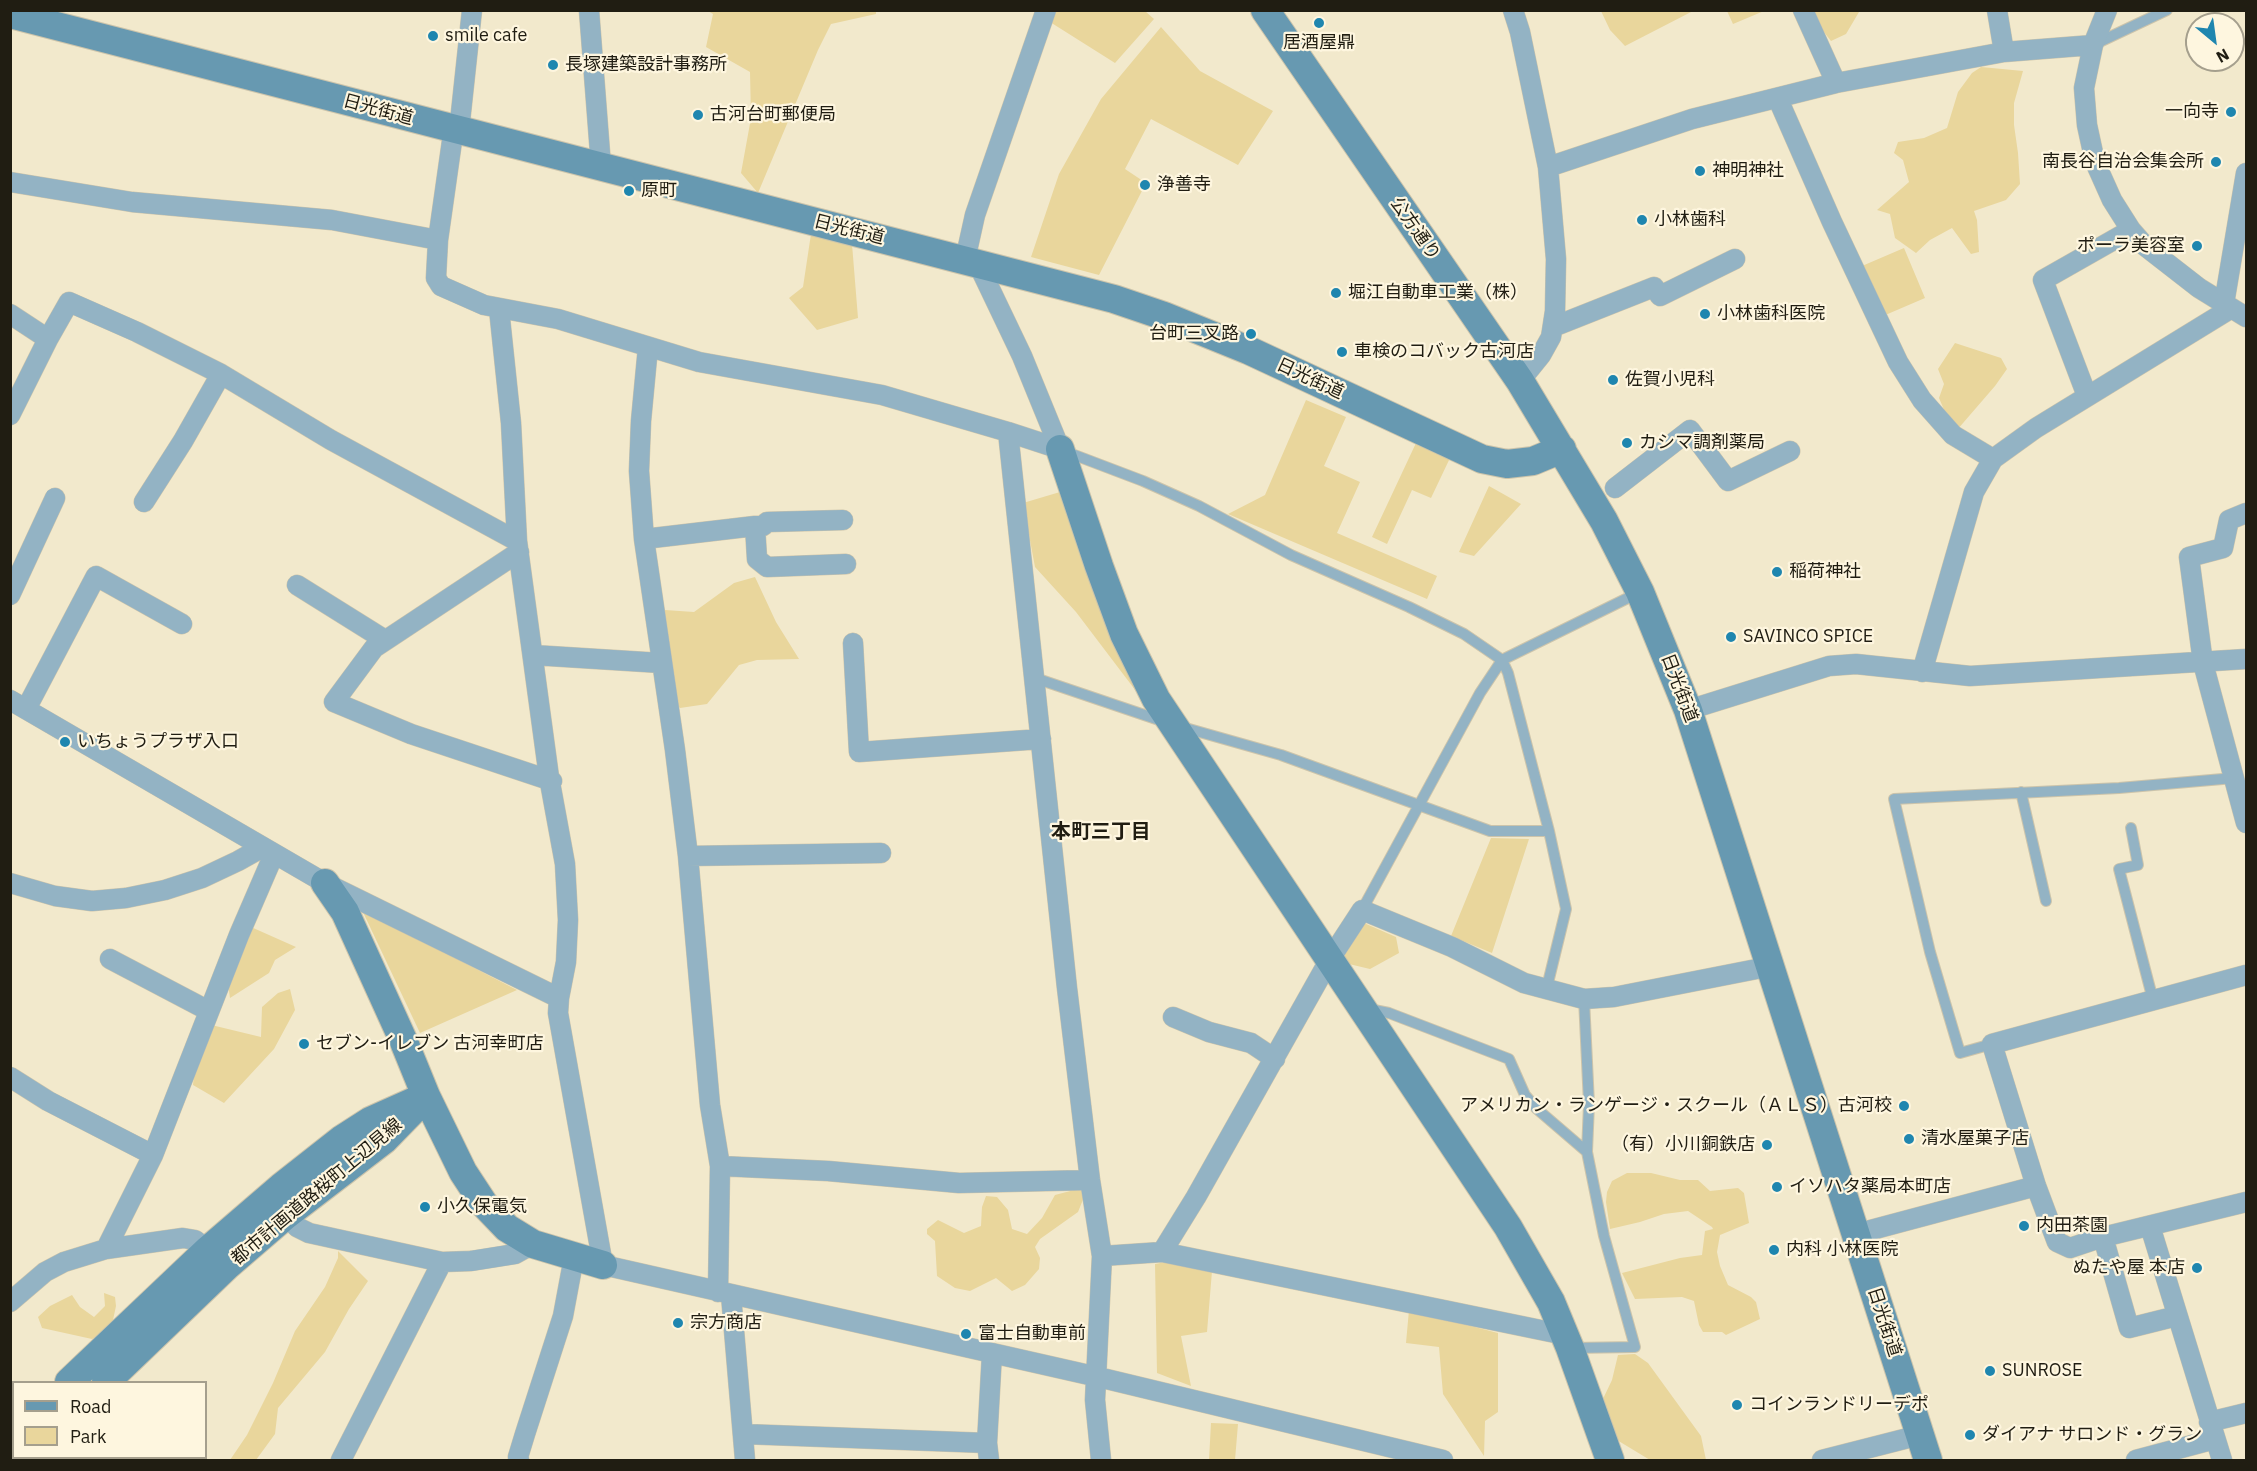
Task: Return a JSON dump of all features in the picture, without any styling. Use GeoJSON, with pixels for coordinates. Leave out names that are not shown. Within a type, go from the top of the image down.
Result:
{"type":"FeatureCollection","features":[{"type":"Feature","properties":{"kind":"street"},"geometry":{"type":"LineString","coordinates":[[472,10],[459,131],[452,141],[438,240],[436,278],[441,286],[484,305],[558,319],[699,362],[882,395],[1060,449]]}},
{"type":"Feature","properties":{"kind":"street"},"geometry":{"type":"LineString","coordinates":[[589,10],[601,166]]}},
{"type":"Feature","properties":{"kind":"street"},"geometry":{"type":"LineString","coordinates":[[1046,10],[975,215],[971,262],[1022,356],[1060,449],[1099,566],[1125,634],[1156,699],[1170,724],[1508,1227],[1551,1302],[1611,1461]]}},
{"type":"Feature","properties":{"kind":"street","name":"公方通り"},"geometry":{"type":"LineString","coordinates":[[1265,10],[1520,381],[1562,449]]}},
{"type":"Feature","properties":{"kind":"street"},"geometry":{"type":"LineString","coordinates":[[1514,10],[1521,32],[1548,167],[1556,259],[1555,311],[1551,337],[1520,381]]}},
{"type":"Feature","properties":{"kind":"street"},"geometry":{"type":"LineString","coordinates":[[1803,10],[1836,83]]}},
{"type":"Feature","properties":{"kind":"street"},"geometry":{"type":"LineString","coordinates":[[1997,10],[2004,52]]}},
{"type":"Feature","properties":{"kind":"street"},"geometry":{"type":"LineString","coordinates":[[2107,10],[2093,45],[2084,88],[2087,125],[2096,162],[2112,200],[2131,230],[2145,246],[2199,288],[2234,310]]}},
{"type":"Feature","properties":{"kind":"street","name":"日光街道"},"geometry":{"type":"LineString","coordinates":[[10,14],[1114,299],[1164,316],[1248,350],[1482,459],[1507,464],[1533,461],[1562,449],[1605,521],[1640,592],[1688,710],[1772,966],[1924,1448]]}},
{"type":"Feature","properties":{"kind":"street"},"geometry":{"type":"LineString","coordinates":[[1548,167],[1692,119],[1836,83],[2004,52],[2093,45]]}},
{"type":"Feature","properties":{"kind":"street"},"geometry":{"type":"LineString","coordinates":[[1778,99],[1898,362],[1922,400],[1953,435],[1993,459]]}},
{"type":"Feature","properties":{"kind":"street"},"geometry":{"type":"LineString","coordinates":[[2234,310],[2247,173]]}},
{"type":"Feature","properties":{"kind":"street"},"geometry":{"type":"LineString","coordinates":[[10,182],[132,202],[332,220],[438,240]]}},
{"type":"Feature","properties":{"kind":"street"},"geometry":{"type":"LineString","coordinates":[[2087,396],[2043,280],[2131,230]]}},
{"type":"Feature","properties":{"kind":"street"},"geometry":{"type":"LineString","coordinates":[[1552,327],[1654,287],[1660,296],[1735,260]]}},
{"type":"Feature","properties":{"kind":"street"},"geometry":{"type":"LineString","coordinates":[[10,415],[69,302],[137,332],[221,374],[518,547]]}},
{"type":"Feature","properties":{"kind":"street"},"geometry":{"type":"LineString","coordinates":[[499,309],[511,423],[518,547],[549,777],[552,782],[565,864],[568,920],[566,962],[558,1013],[603,1265]]}},
{"type":"Feature","properties":{"kind":"street"},"geometry":{"type":"LineString","coordinates":[[1922,672],[1974,492],[1993,459],[2036,428],[2087,396],[2234,310]]}},
{"type":"Feature","properties":{"kind":"street"},"geometry":{"type":"LineString","coordinates":[[10,314],[48,339]]}},
{"type":"Feature","properties":{"kind":"street"},"geometry":{"type":"LineString","coordinates":[[648,347],[639,471],[644,539],[688,856],[710,1105],[720,1166],[724,1293],[745,1461]]}},
{"type":"Feature","properties":{"kind":"street"},"geometry":{"type":"LineString","coordinates":[[144,502],[183,441],[221,374]]}},
{"type":"Feature","properties":{"kind":"street"},"geometry":{"type":"LineString","coordinates":[[1615,488],[1690,430],[1728,481],[1790,451]]}},
{"type":"Feature","properties":{"kind":"street"},"geometry":{"type":"LineString","coordinates":[[1008,432],[1090,1180],[1102,1256],[1098,1377],[1095,1400],[1101,1461]]}},
{"type":"Feature","properties":{"kind":"street"},"geometry":{"type":"LineString","coordinates":[[10,595],[55,498]]}},
{"type":"Feature","properties":{"kind":"street"},"geometry":{"type":"LineString","coordinates":[[2247,513],[2229,520],[2223,548],[2189,556],[2203,663],[2247,823]]}},
{"type":"Feature","properties":{"kind":"street"},"geometry":{"type":"LineString","coordinates":[[644,539],[763,526],[767,522],[843,520]]}},
{"type":"Feature","properties":{"kind":"street"},"geometry":{"type":"LineString","coordinates":[[755,526],[757,559],[767,567],[846,564]]}},
{"type":"Feature","properties":{"kind":"street"},"geometry":{"type":"LineString","coordinates":[[518,547],[374,648],[334,702],[411,734],[552,782]]}},
{"type":"Feature","properties":{"kind":"street"},"geometry":{"type":"LineString","coordinates":[[182,624],[96,576],[18,705],[325,882],[559,998]]}},
{"type":"Feature","properties":{"kind":"street"},"geometry":{"type":"LineString","coordinates":[[297,585],[385,640]]}},
{"type":"Feature","properties":{"kind":"street"},"geometry":{"type":"LineString","coordinates":[[853,643],[859,752],[1041,739]]}},
{"type":"Feature","properties":{"kind":"street"},"geometry":{"type":"LineString","coordinates":[[533,655],[661,663]]}},
{"type":"Feature","properties":{"kind":"street"},"geometry":{"type":"LineString","coordinates":[[1688,710],[1829,666],[1856,664],[1970,676],[2247,659]]}},
{"type":"Feature","properties":{"kind":"street"},"geometry":{"type":"LineString","coordinates":[[10,882],[55,896],[93,901],[126,898],[165,890],[202,878],[269,850]]}},
{"type":"Feature","properties":{"kind":"street"},"geometry":{"type":"LineString","coordinates":[[105,1249],[153,1155],[269,850]]}},
{"type":"Feature","properties":{"kind":"street"},"geometry":{"type":"LineString","coordinates":[[688,856],[881,853]]}},
{"type":"Feature","properties":{"kind":"street"},"geometry":{"type":"LineString","coordinates":[[325,882],[345,912],[426,1096],[463,1172],[484,1204],[507,1228],[533,1244],[603,1265],[1098,1377],[1443,1461]]}},
{"type":"Feature","properties":{"kind":"street"},"geometry":{"type":"LineString","coordinates":[[1162,1252],[1275,1059],[1330,959],[1362,910],[1452,947],[1524,983],[1546,991],[1584,999],[1614,997],[1772,966]]}},
{"type":"Feature","properties":{"kind":"street"},"geometry":{"type":"LineString","coordinates":[[110,959],[209,1011]]}},
{"type":"Feature","properties":{"kind":"street"},"geometry":{"type":"LineString","coordinates":[[2247,975],[1992,1044],[2036,1186],[2057,1242],[2070,1248],[2103,1237],[2247,1202]]}},
{"type":"Feature","properties":{"kind":"street"},"geometry":{"type":"LineString","coordinates":[[1173,1017],[1209,1032],[1251,1043],[1275,1059]]}},
{"type":"Feature","properties":{"kind":"street"},"geometry":{"type":"LineString","coordinates":[[13,1083],[153,1155]]}},
{"type":"Feature","properties":{"kind":"street","name":"都市計画道路桜町上辺見線"},"geometry":{"type":"LineString","coordinates":[[71,1381],[276,1207],[342,1139],[370,1121],[426,1096]]}},
{"type":"Feature","properties":{"kind":"street"},"geometry":{"type":"LineString","coordinates":[[720,1166],[828,1171],[959,1183],[1090,1180]]}},
{"type":"Feature","properties":{"kind":"street"},"geometry":{"type":"LineString","coordinates":[[1856,1234],[2036,1186]]}},
{"type":"Feature","properties":{"kind":"street"},"geometry":{"type":"LineString","coordinates":[[276,1207],[297,1227],[309,1233],[442,1262],[471,1261],[516,1254],[533,1244]]}},
{"type":"Feature","properties":{"kind":"street"},"geometry":{"type":"LineString","coordinates":[[2150,1226],[2222,1461]]}},
{"type":"Feature","properties":{"kind":"street"},"geometry":{"type":"LineString","coordinates":[[2103,1237],[2129,1328],[2177,1316]]}},
{"type":"Feature","properties":{"kind":"street"},"geometry":{"type":"LineString","coordinates":[[10,1302],[45,1272],[64,1262],[105,1249],[183,1238],[195,1240],[218,1257]]}},
{"type":"Feature","properties":{"kind":"street"},"geometry":{"type":"LineString","coordinates":[[1102,1256],[1162,1252],[1568,1342]]}},
{"type":"Feature","properties":{"kind":"street","name":"都市計画道路桜町上辺見線"},"geometry":{"type":"LineString","coordinates":[[108,1381],[218,1257]]}},
{"type":"Feature","properties":{"kind":"street"},"geometry":{"type":"LineString","coordinates":[[519,1461],[518,1457],[563,1316],[574,1257]]}},
{"type":"Feature","properties":{"kind":"street"},"geometry":{"type":"LineString","coordinates":[[341,1461],[442,1262]]}},
{"type":"Feature","properties":{"kind":"street"},"geometry":{"type":"LineString","coordinates":[[743,1434],[988,1452],[992,1353]]}},
{"type":"Feature","properties":{"kind":"street"},"geometry":{"type":"LineString","coordinates":[[2136,1461],[2212,1431],[2247,1413]]}},
{"type":"Feature","properties":{"kind":"street"},"geometry":{"type":"LineString","coordinates":[[1822,1461],[1924,1448]]}},
{"type":"Feature","properties":{"kind":"lane"},"geometry":{"type":"LineString","coordinates":[[2093,45],[2167,10]]}},
{"type":"Feature","properties":{"kind":"lane"},"geometry":{"type":"LineString","coordinates":[[1060,449],[1143,481],[1199,506],[1291,555],[1464,634],[1502,660],[1508,673],[1549,831],[1566,909],[1546,991]]}},
{"type":"Feature","properties":{"kind":"lane"},"geometry":{"type":"LineString","coordinates":[[1362,910],[1480,693],[1502,660],[1640,592]]}},
{"type":"Feature","properties":{"kind":"lane"},"geometry":{"type":"LineString","coordinates":[[1035,678],[1170,724],[1281,755],[1490,831],[1549,831]]}},
{"type":"Feature","properties":{"kind":"lane"},"geometry":{"type":"LineString","coordinates":[[1992,1044],[1960,1053],[1930,952],[1894,798],[2119,788],[2234,778]]}},
{"type":"Feature","properties":{"kind":"lane"},"geometry":{"type":"LineString","coordinates":[[2021,792],[2046,901]]}},
{"type":"Feature","properties":{"kind":"lane"},"geometry":{"type":"LineString","coordinates":[[2131,828],[2138,865],[2119,869],[2153,1000]]}},
{"type":"Feature","properties":{"kind":"lane"},"geometry":{"type":"LineString","coordinates":[[1568,1342],[1635,1347],[1604,1236],[1587,1152],[1589,1104],[1584,999]]}},
{"type":"Feature","properties":{"kind":"lane"},"geometry":{"type":"LineString","coordinates":[[1362,1008],[1389,1013],[1509,1059],[1525,1095],[1537,1109],[1587,1152]]}},
{"type":"Feature","properties":{"kind":"green space"},"geometry":{"type":"Polygon","coordinates":[[[1056,10],[1145,11],[1154,19],[1115,63],[1050,22],[1056,10]]]}},
{"type":"Feature","properties":{"kind":"green space"},"geometry":{"type":"Polygon","coordinates":[[[1601,10],[1693,11],[1625,46],[1610,30],[1601,10]]]}},
{"type":"Feature","properties":{"kind":"green space"},"geometry":{"type":"Polygon","coordinates":[[[708,11],[876,11],[876,14],[831,24],[758,193],[741,173],[751,118],[750,72],[706,47],[713,14],[708,11]]]}},
{"type":"Feature","properties":{"kind":"green space"},"geometry":{"type":"Polygon","coordinates":[[[1727,11],[1764,11],[1733,24],[1727,11]]]}},
{"type":"Feature","properties":{"kind":"green space"},"geometry":{"type":"Polygon","coordinates":[[[1793,11],[1864,11],[1859,12],[1846,34],[1831,41],[1820,27],[1797,18],[1793,11]]]}},
{"type":"Feature","properties":{"kind":"green space"},"geometry":{"type":"Polygon","coordinates":[[[1161,27],[1200,71],[1273,111],[1238,165],[1151,119],[1125,169],[1146,183],[1099,275],[1031,257],[1059,174],[1101,99],[1161,27]]]}},
{"type":"Feature","properties":{"kind":"green space"},"geometry":{"type":"Polygon","coordinates":[[[1981,67],[2023,71],[2014,103],[2020,184],[2006,200],[1974,211],[1977,220],[1979,252],[1971,254],[1952,228],[1930,240],[1916,253],[1895,238],[1890,214],[1877,210],[1909,182],[1903,160],[1894,153],[1898,142],[1924,138],[1947,128],[1958,92],[1972,73],[1981,67]]]}},
{"type":"Feature","properties":{"kind":"green space"},"geometry":{"type":"Polygon","coordinates":[[[811,234],[852,244],[858,318],[817,330],[789,298],[803,287],[811,234]]]}},
{"type":"Feature","properties":{"kind":"green space"},"geometry":{"type":"Polygon","coordinates":[[[1904,248],[1925,298],[1883,316],[1862,266],[1904,248]]]}},
{"type":"Feature","properties":{"kind":"green space"},"geometry":{"type":"Polygon","coordinates":[[[1955,343],[2001,358],[2007,369],[1957,430],[1939,398],[1944,384],[1938,369],[1955,343]]]}},
{"type":"Feature","properties":{"kind":"green space"},"geometry":{"type":"Polygon","coordinates":[[[1306,400],[1346,417],[1324,466],[1360,482],[1337,533],[1437,576],[1427,599],[1228,514],[1265,495],[1306,400]]]}},
{"type":"Feature","properties":{"kind":"green space"},"geometry":{"type":"Polygon","coordinates":[[[1416,443],[1450,458],[1431,498],[1412,490],[1387,544],[1372,537],[1416,443]]]}},
{"type":"Feature","properties":{"kind":"green space"},"geometry":{"type":"Polygon","coordinates":[[[1489,486],[1521,504],[1474,556],[1459,552],[1489,486]]]}},
{"type":"Feature","properties":{"kind":"green space"},"geometry":{"type":"Polygon","coordinates":[[[1060,492],[1142,699],[1076,612],[1035,567],[1023,503],[1060,492]]]}},
{"type":"Feature","properties":{"kind":"green space"},"geometry":{"type":"Polygon","coordinates":[[[755,577],[776,622],[799,659],[757,660],[739,665],[707,704],[680,708],[655,684],[650,641],[665,610],[694,612],[734,583],[755,577]]]}},
{"type":"Feature","properties":{"kind":"green space"},"geometry":{"type":"Polygon","coordinates":[[[1491,838],[1529,839],[1492,953],[1451,936],[1491,838]]]}},
{"type":"Feature","properties":{"kind":"green space"},"geometry":{"type":"Polygon","coordinates":[[[362,910],[517,990],[420,1033],[362,910]]]}},
{"type":"Feature","properties":{"kind":"green space"},"geometry":{"type":"Polygon","coordinates":[[[1364,923],[1396,937],[1399,953],[1370,969],[1349,964],[1344,956],[1364,923]]]}},
{"type":"Feature","properties":{"kind":"green space"},"geometry":{"type":"Polygon","coordinates":[[[251,927],[296,947],[275,960],[269,973],[230,998],[228,984],[251,927]]]}},
{"type":"Feature","properties":{"kind":"green space"},"geometry":{"type":"Polygon","coordinates":[[[290,989],[295,1010],[274,1049],[224,1103],[193,1085],[199,1022],[261,1037],[262,1007],[278,993],[290,989]]]}},
{"type":"Feature","properties":{"kind":"green space"},"geometry":{"type":"Polygon","coordinates":[[[1627,1173],[1651,1173],[1680,1180],[1698,1180],[1710,1191],[1738,1188],[1744,1193],[1749,1223],[1720,1235],[1717,1252],[1728,1285],[1756,1302],[1760,1319],[1726,1335],[1722,1332],[1703,1332],[1699,1325],[1694,1301],[1682,1297],[1635,1299],[1622,1273],[1680,1258],[1702,1255],[1705,1231],[1713,1229],[1688,1211],[1664,1214],[1610,1229],[1606,1202],[1607,1192],[1612,1181],[1627,1173]]]}},
{"type":"Feature","properties":{"kind":"green space"},"geometry":{"type":"Polygon","coordinates":[[[1078,1189],[1082,1191],[1084,1197],[1078,1212],[1040,1239],[1035,1247],[1040,1258],[1039,1269],[1025,1285],[1012,1291],[996,1278],[970,1291],[955,1288],[937,1276],[935,1241],[927,1234],[927,1229],[938,1220],[964,1233],[981,1226],[982,1207],[986,1196],[997,1197],[1008,1210],[1012,1229],[1027,1234],[1042,1218],[1055,1195],[1078,1189]]]}},
{"type":"Feature","properties":{"kind":"green space"},"geometry":{"type":"Polygon","coordinates":[[[338,1251],[368,1281],[325,1352],[278,1408],[275,1434],[256,1460],[230,1460],[247,1435],[273,1383],[295,1331],[325,1287],[338,1258],[338,1251]]]}},
{"type":"Feature","properties":{"kind":"green space"},"geometry":{"type":"Polygon","coordinates":[[[1166,1262],[1212,1271],[1207,1332],[1181,1336],[1191,1386],[1157,1373],[1155,1264],[1166,1262]]]}},
{"type":"Feature","properties":{"kind":"green space"},"geometry":{"type":"Polygon","coordinates":[[[104,1293],[115,1297],[116,1306],[113,1320],[103,1333],[92,1339],[42,1328],[38,1317],[50,1306],[72,1295],[80,1307],[94,1317],[105,1306],[104,1293]]]}},
{"type":"Feature","properties":{"kind":"green space"},"geometry":{"type":"Polygon","coordinates":[[[1409,1310],[1498,1333],[1498,1412],[1485,1421],[1484,1456],[1443,1394],[1439,1347],[1406,1343],[1409,1310]]]}},
{"type":"Feature","properties":{"kind":"green space"},"geometry":{"type":"Polygon","coordinates":[[[1635,1354],[1648,1363],[1701,1436],[1706,1460],[1650,1460],[1612,1437],[1601,1403],[1612,1380],[1618,1355],[1635,1354]]]}},
{"type":"Feature","properties":{"kind":"green space"},"geometry":{"type":"Polygon","coordinates":[[[1211,1423],[1238,1424],[1235,1460],[1209,1460],[1211,1423]]]}},
{"type":"Feature","properties":{"kind":"place","name":"居酒屋鼎"},"geometry":{"type":"Point","coordinates":[1319,23]}},
{"type":"Feature","properties":{"kind":"place","name":"smile cafe"},"geometry":{"type":"Point","coordinates":[433,36]}},
{"type":"Feature","properties":{"kind":"place","name":"長塚建築設計事務所"},"geometry":{"type":"Point","coordinates":[553,65]}},
{"type":"Feature","properties":{"kind":"place","name":"一向寺"},"geometry":{"type":"Point","coordinates":[2231,112]}},
{"type":"Feature","properties":{"kind":"place","name":"古河台町郵便局"},"geometry":{"type":"Point","coordinates":[698,115]}},
{"type":"Feature","properties":{"kind":"place","name":"南長谷自治会集会所"},"geometry":{"type":"Point","coordinates":[2216,162]}},
{"type":"Feature","properties":{"kind":"place","name":"神明神社"},"geometry":{"type":"Point","coordinates":[1700,171]}},
{"type":"Feature","properties":{"kind":"place","name":"浄善寺"},"geometry":{"type":"Point","coordinates":[1145,185]}},
{"type":"Feature","properties":{"kind":"place","name":"原町"},"geometry":{"type":"Point","coordinates":[629,191]}},
{"type":"Feature","properties":{"kind":"place","name":"小林歯科"},"geometry":{"type":"Point","coordinates":[1642,220]}},
{"type":"Feature","properties":{"kind":"place","name":"ポーラ美容室"},"geometry":{"type":"Point","coordinates":[2197,246]}},
{"type":"Feature","properties":{"kind":"place","name":"堀江自動車工業（株）"},"geometry":{"type":"Point","coordinates":[1336,293]}},
{"type":"Feature","properties":{"kind":"place","name":"小林歯科医院"},"geometry":{"type":"Point","coordinates":[1705,314]}},
{"type":"Feature","properties":{"kind":"place","name":"台町三叉路"},"geometry":{"type":"Point","coordinates":[1251,334]}},
{"type":"Feature","properties":{"kind":"place","name":"車検のコバック古河店"},"geometry":{"type":"Point","coordinates":[1342,352]}},
{"type":"Feature","properties":{"kind":"place","name":"佐賀小児科"},"geometry":{"type":"Point","coordinates":[1613,380]}},
{"type":"Feature","properties":{"kind":"place","name":"カシマ調剤薬局"},"geometry":{"type":"Point","coordinates":[1627,443]}},
{"type":"Feature","properties":{"kind":"place","name":"稲荷神社"},"geometry":{"type":"Point","coordinates":[1777,572]}},
{"type":"Feature","properties":{"kind":"place","name":"SAVINCO SPICE"},"geometry":{"type":"Point","coordinates":[1731,637]}},
{"type":"Feature","properties":{"kind":"place","name":"いちょうプラザ入口"},"geometry":{"type":"Point","coordinates":[65,742]}},
{"type":"Feature","properties":{"kind":"place","name":"セブン-イレブン 古河幸町店"},"geometry":{"type":"Point","coordinates":[304,1044]}},
{"type":"Feature","properties":{"kind":"place","name":"アメリカン・ランゲージ・スクール（ＡＬＳ）古河校"},"geometry":{"type":"Point","coordinates":[1904,1106]}},
{"type":"Feature","properties":{"kind":"place","name":"清水屋菓子店"},"geometry":{"type":"Point","coordinates":[1909,1139]}},
{"type":"Feature","properties":{"kind":"place","name":"（有）小川銅鉄店"},"geometry":{"type":"Point","coordinates":[1767,1145]}},
{"type":"Feature","properties":{"kind":"place","name":"イソハタ薬局本町店"},"geometry":{"type":"Point","coordinates":[1777,1187]}},
{"type":"Feature","properties":{"kind":"place","name":"小久保電気"},"geometry":{"type":"Point","coordinates":[425,1207]}},
{"type":"Feature","properties":{"kind":"place","name":"内田茶園"},"geometry":{"type":"Point","coordinates":[2024,1226]}},
{"type":"Feature","properties":{"kind":"place","name":"内科 小林医院"},"geometry":{"type":"Point","coordinates":[1774,1250]}},
{"type":"Feature","properties":{"kind":"place","name":"ぬたや屋 本店"},"geometry":{"type":"Point","coordinates":[2197,1268]}},
{"type":"Feature","properties":{"kind":"place","name":"宗方商店"},"geometry":{"type":"Point","coordinates":[678,1323]}},
{"type":"Feature","properties":{"kind":"place","name":"富士自動車前"},"geometry":{"type":"Point","coordinates":[966,1334]}},
{"type":"Feature","properties":{"kind":"place","name":"SUNROSE"},"geometry":{"type":"Point","coordinates":[1990,1371]}},
{"type":"Feature","properties":{"kind":"place","name":"コインランドリーデポ"},"geometry":{"type":"Point","coordinates":[1737,1405]}},
{"type":"Feature","properties":{"kind":"place","name":"ダイアナ サロンド・グラン"},"geometry":{"type":"Point","coordinates":[1970,1435]}},
{"type":"Feature","properties":{"kind":"district","name":"本町三丁目"},"geometry":{"type":"Point","coordinates":[1101,832]}}]}
